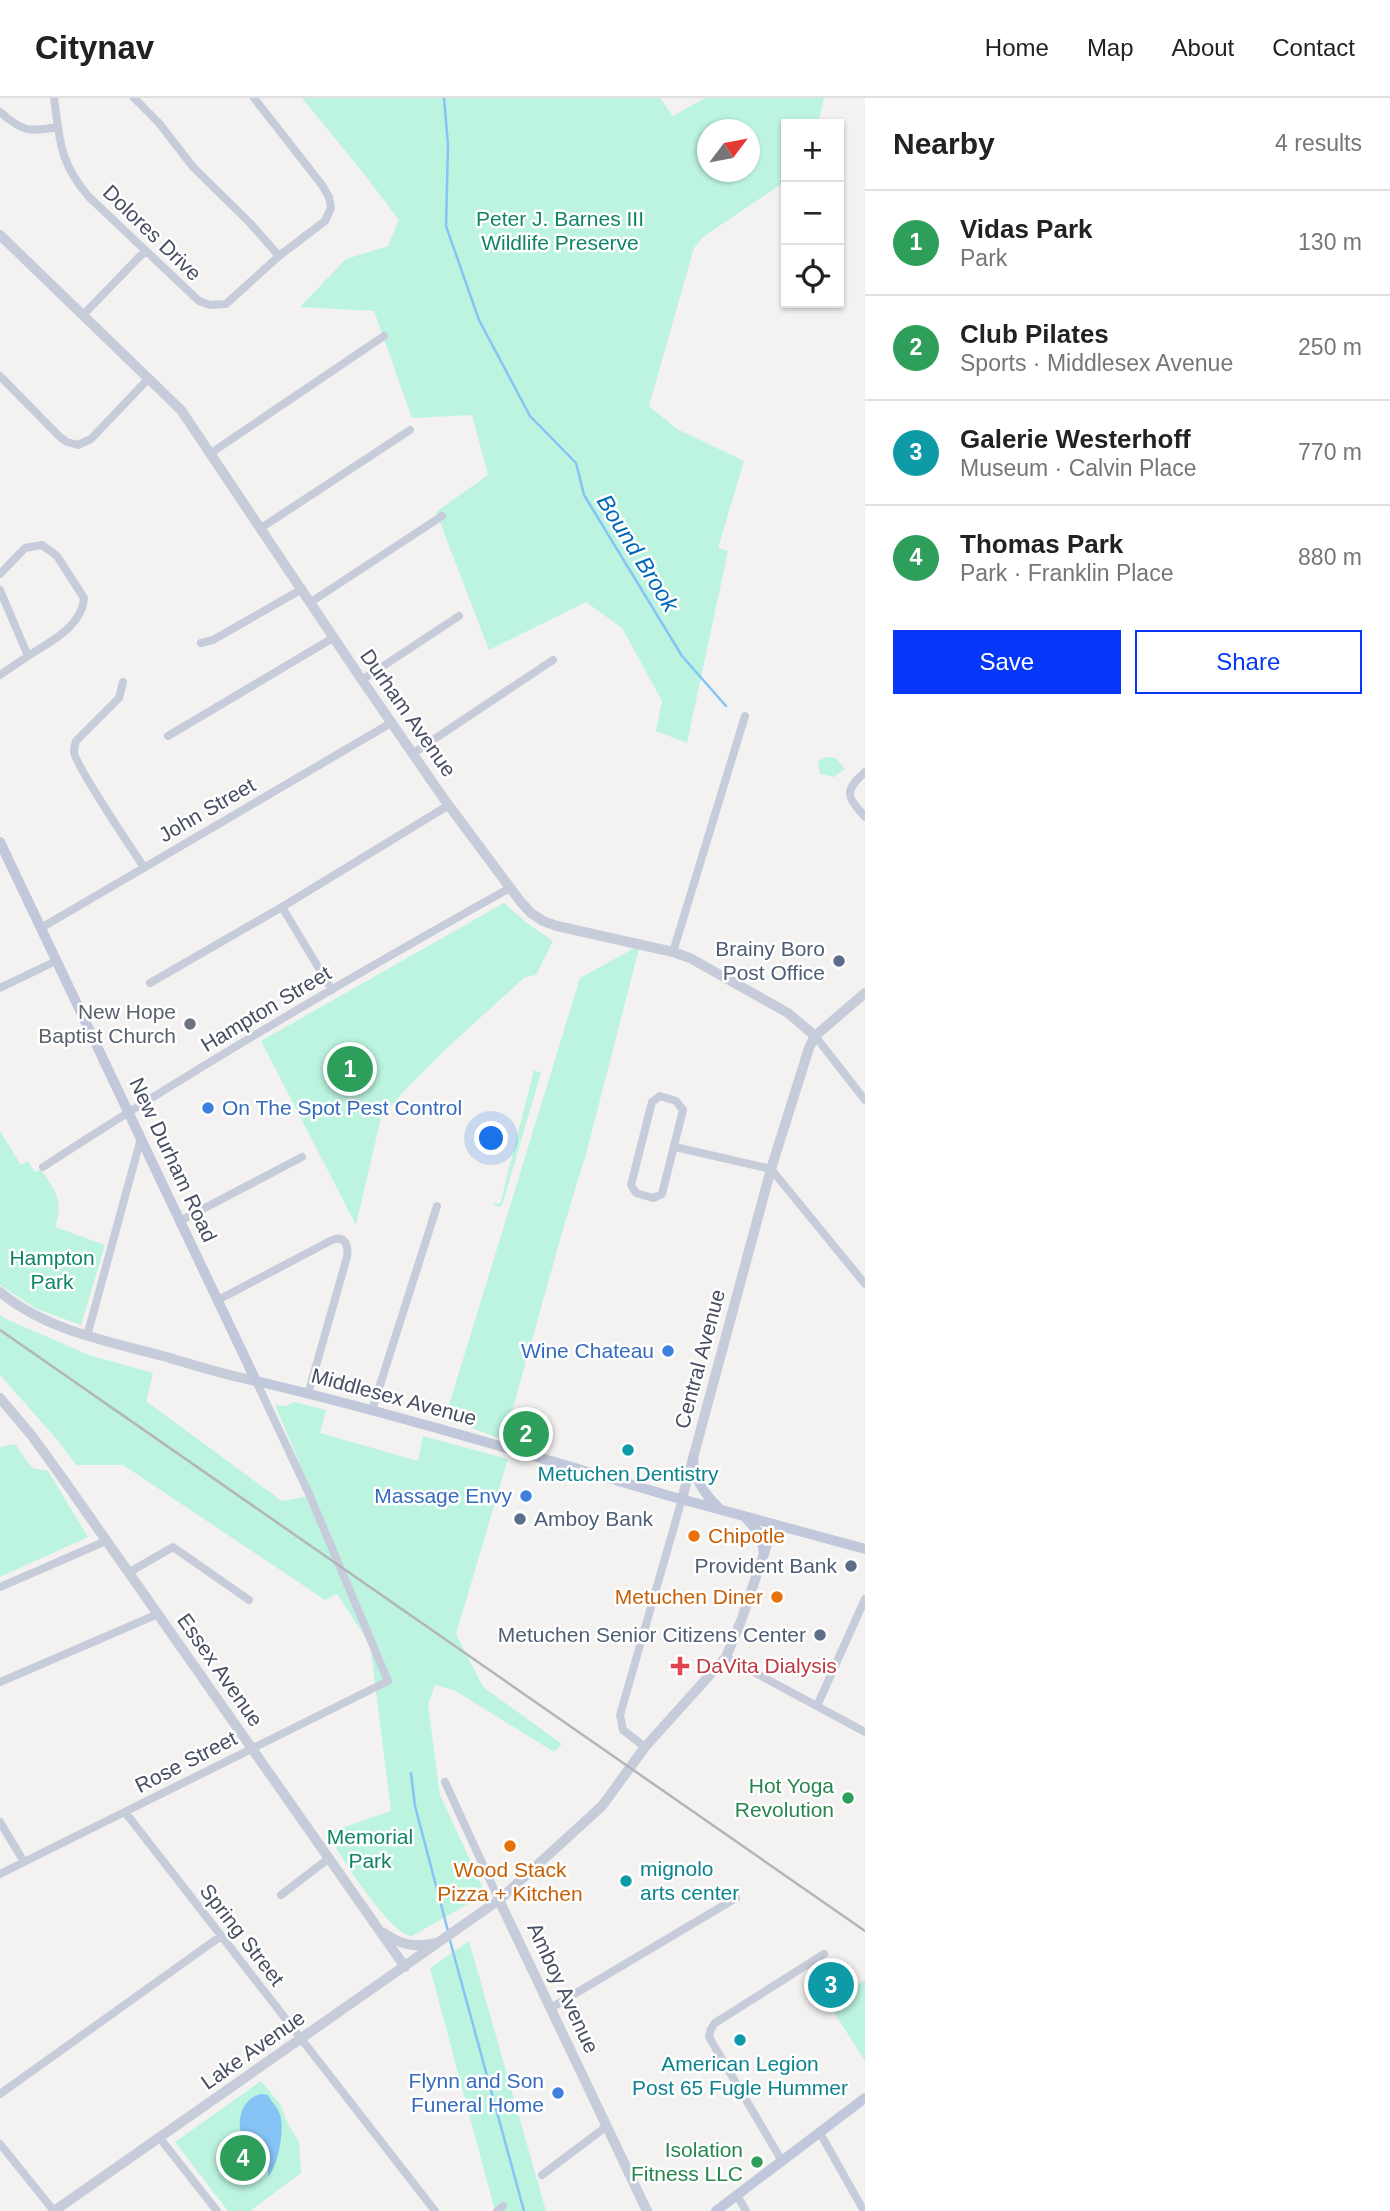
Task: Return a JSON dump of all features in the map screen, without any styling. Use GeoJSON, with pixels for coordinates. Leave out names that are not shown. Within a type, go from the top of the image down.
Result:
{"type":"FeatureCollection","features":[{"type":"Feature","properties":{"kind":"main road","name":"New Durham Road"},"geometry":{"type":"LineString","coordinates":[[0,842],[256,1381]]}},
{"type":"Feature","properties":{"kind":"main road","name":"Middlesex Avenue"},"geometry":{"type":"LineString","coordinates":[[256,1381],[372,1410],[865,1549]]}},
{"type":"Feature","properties":{"kind":"main road"},"geometry":{"type":"LineString","coordinates":[[693,1458],[694,1472],[700,1488],[720,1509]]}},
{"type":"Feature","properties":{"kind":"main road"},"geometry":{"type":"LineString","coordinates":[[743,1515],[761,1535],[764,1554]]}},
{"type":"Feature","properties":{"kind":"main road"},"geometry":{"type":"LineString","coordinates":[[716,2211],[865,2098]]}},
{"type":"Feature","properties":{"kind":"street","name":"Dolores Drive"},"geometry":{"type":"LineString","coordinates":[[54,98],[64,158],[76,181],[89,197],[199,302],[220,305],[226,304],[279,256],[325,221],[331,208],[329,197],[309,168],[254,98]]}},
{"type":"Feature","properties":{"kind":"street"},"geometry":{"type":"LineString","coordinates":[[134,98],[159,123],[193,167],[279,256]]}},
{"type":"Feature","properties":{"kind":"street"},"geometry":{"type":"LineString","coordinates":[[0,112],[17,127],[30,131],[58,127]]}},
{"type":"Feature","properties":{"kind":"street","name":"Durham Avenue"},"geometry":{"type":"LineString","coordinates":[[0,236],[181,410],[412,754],[531,913],[543,921],[589,934],[673,952],[723,976],[801,1023],[815,1036],[865,1100]]}},
{"type":"Feature","properties":{"kind":"street"},"geometry":{"type":"LineString","coordinates":[[83,315],[145,251]]}},
{"type":"Feature","properties":{"kind":"street"},"geometry":{"type":"LineString","coordinates":[[211,453],[384,336]]}},
{"type":"Feature","properties":{"kind":"street"},"geometry":{"type":"LineString","coordinates":[[0,376],[60,438],[67,443],[78,445],[91,439],[149,378]]}},
{"type":"Feature","properties":{"kind":"street"},"geometry":{"type":"LineString","coordinates":[[261,528],[410,430]]}},
{"type":"Feature","properties":{"kind":"street"},"geometry":{"type":"LineString","coordinates":[[311,602],[442,516]]}},
{"type":"Feature","properties":{"kind":"street"},"geometry":{"type":"LineString","coordinates":[[0,574],[25,548],[42,545],[57,556],[84,598],[76,620],[0,675]]}},
{"type":"Feature","properties":{"kind":"street"},"geometry":{"type":"LineString","coordinates":[[201,643],[214,640],[302,589]]}},
{"type":"Feature","properties":{"kind":"street"},"geometry":{"type":"LineString","coordinates":[[0,590],[28,656]]}},
{"type":"Feature","properties":{"kind":"street"},"geometry":{"type":"LineString","coordinates":[[362,680],[459,616]]}},
{"type":"Feature","properties":{"kind":"street"},"geometry":{"type":"LineString","coordinates":[[168,736],[333,638]]}},
{"type":"Feature","properties":{"kind":"street"},"geometry":{"type":"LineString","coordinates":[[412,754],[552,660]]}},
{"type":"Feature","properties":{"kind":"street"},"geometry":{"type":"LineString","coordinates":[[123,682],[119,698],[76,741],[73,750],[143,866]]}},
{"type":"Feature","properties":{"kind":"street"},"geometry":{"type":"LineString","coordinates":[[673,952],[745,716]]}},
{"type":"Feature","properties":{"kind":"street","name":"John Street"},"geometry":{"type":"LineString","coordinates":[[41,928],[391,723]]}},
{"type":"Feature","properties":{"kind":"street"},"geometry":{"type":"LineString","coordinates":[[865,772],[850,785],[849,792],[850,800],[865,817]]}},
{"type":"Feature","properties":{"kind":"street"},"geometry":{"type":"LineString","coordinates":[[150,983],[449,806]]}},
{"type":"Feature","properties":{"kind":"street","name":"Hampton Street"},"geometry":{"type":"LineString","coordinates":[[43,1167],[128,1111],[510,888]]}},
{"type":"Feature","properties":{"kind":"street"},"geometry":{"type":"LineString","coordinates":[[282,907],[332,990]]}},
{"type":"Feature","properties":{"kind":"street"},"geometry":{"type":"LineString","coordinates":[[0,988],[56,961]]}},
{"type":"Feature","properties":{"kind":"street"},"geometry":{"type":"LineString","coordinates":[[815,1036],[865,993]]}},
{"type":"Feature","properties":{"kind":"street","name":"Central Avenue"},"geometry":{"type":"LineString","coordinates":[[645,1747],[623,1730],[620,1716],[771,1169],[815,1036]]}},
{"type":"Feature","properties":{"kind":"street"},"geometry":{"type":"LineString","coordinates":[[660,1096],[676,1101],[683,1110],[675,1147],[662,1194],[653,1198],[636,1194],[631,1185],[652,1102],[660,1096]]}},
{"type":"Feature","properties":{"kind":"street"},"geometry":{"type":"LineString","coordinates":[[87,1336],[141,1138]]}},
{"type":"Feature","properties":{"kind":"street"},"geometry":{"type":"LineString","coordinates":[[675,1147],[771,1169],[865,1284]]}},
{"type":"Feature","properties":{"kind":"street"},"geometry":{"type":"LineString","coordinates":[[180,1221],[302,1157]]}},
{"type":"Feature","properties":{"kind":"street"},"geometry":{"type":"LineString","coordinates":[[372,1410],[437,1206]]}},
{"type":"Feature","properties":{"kind":"street"},"geometry":{"type":"LineString","coordinates":[[218,1300],[332,1240],[344,1240],[348,1249],[347,1257],[308,1394]]}},
{"type":"Feature","properties":{"kind":"street","name":"Middlesex Avenue"},"geometry":{"type":"LineString","coordinates":[[0,1292],[23,1310],[87,1336],[256,1381]]}},
{"type":"Feature","properties":{"kind":"street","name":"Rose Street"},"geometry":{"type":"LineString","coordinates":[[0,1874],[388,1681],[310,1496],[256,1381]]}},
{"type":"Feature","properties":{"kind":"street","name":"Essex Avenue"},"geometry":{"type":"LineString","coordinates":[[0,1398],[32,1436],[405,1967]]}},
{"type":"Feature","properties":{"kind":"street"},"geometry":{"type":"LineString","coordinates":[[499,1900],[602,1806],[645,1747],[726,1657],[739,1628],[774,1524]]}},
{"type":"Feature","properties":{"kind":"street"},"geometry":{"type":"LineString","coordinates":[[0,1587],[106,1541]]}},
{"type":"Feature","properties":{"kind":"street"},"geometry":{"type":"LineString","coordinates":[[128,1573],[173,1546],[249,1600]]}},
{"type":"Feature","properties":{"kind":"street"},"geometry":{"type":"LineString","coordinates":[[817,1706],[865,1599]]}},
{"type":"Feature","properties":{"kind":"street"},"geometry":{"type":"LineString","coordinates":[[0,1682],[158,1614]]}},
{"type":"Feature","properties":{"kind":"street"},"geometry":{"type":"LineString","coordinates":[[726,1657],[865,1732]]}},
{"type":"Feature","properties":{"kind":"street","name":"Amboy Avenue"},"geometry":{"type":"LineString","coordinates":[[445,1782],[647,2211]]}},
{"type":"Feature","properties":{"kind":"street","name":"Spring Street"},"geometry":{"type":"LineString","coordinates":[[125,1812],[435,2211]]}},
{"type":"Feature","properties":{"kind":"street"},"geometry":{"type":"LineString","coordinates":[[0,1822],[24,1862]]}},
{"type":"Feature","properties":{"kind":"street"},"geometry":{"type":"LineString","coordinates":[[281,1895],[328,1859]]}},
{"type":"Feature","properties":{"kind":"street"},"geometry":{"type":"LineString","coordinates":[[551,2008],[736,1898]]}},
{"type":"Feature","properties":{"kind":"street","name":"Lake Avenue"},"geometry":{"type":"LineString","coordinates":[[54,2211],[499,1900]]}},
{"type":"Feature","properties":{"kind":"street"},"geometry":{"type":"LineString","coordinates":[[378,1929],[392,1939],[409,1945],[419,1946],[442,1940]]}},
{"type":"Feature","properties":{"kind":"street"},"geometry":{"type":"LineString","coordinates":[[0,2094],[221,1936]]}},
{"type":"Feature","properties":{"kind":"street"},"geometry":{"type":"LineString","coordinates":[[782,2161],[709,2037],[715,2023],[824,1954]]}},
{"type":"Feature","properties":{"kind":"street"},"geometry":{"type":"LineString","coordinates":[[542,2175],[607,2126]]}},
{"type":"Feature","properties":{"kind":"street"},"geometry":{"type":"LineString","coordinates":[[820,2133],[864,2211]]}},
{"type":"Feature","properties":{"kind":"street"},"geometry":{"type":"LineString","coordinates":[[159,2137],[217,2211]]}},
{"type":"Feature","properties":{"kind":"street"},"geometry":{"type":"LineString","coordinates":[[0,2144],[54,2211]]}},
{"type":"Feature","properties":{"kind":"street"},"geometry":{"type":"LineString","coordinates":[[737,2195],[746,2211]]}},
{"type":"Feature","properties":{"kind":"green space","name":"Peter J. Barnes III Wildlife Preserve"},"geometry":{"type":"Polygon","coordinates":[[[302,98],[660,98],[673,116],[705,98],[824,98],[819,119],[781,119],[781,184],[703,237],[694,248],[649,406],[677,429],[744,461],[718,548],[728,551],[687,743],[656,731],[662,701],[622,628],[586,602],[489,650],[436,512],[488,475],[472,415],[412,418],[374,311],[300,307],[346,259],[388,246],[399,220],[302,98]]]}},
{"type":"Feature","properties":{"kind":"green space"},"geometry":{"type":"Polygon","coordinates":[[[827,757],[836,758],[845,769],[834,777],[820,774],[818,761],[827,757]]]}},
{"type":"Feature","properties":{"kind":"green space"},"geometry":{"type":"Polygon","coordinates":[[[504,903],[553,941],[536,975],[525,977],[447,1048],[381,1118],[356,1225],[261,1041],[504,903]]]}},
{"type":"Feature","properties":{"kind":"green space"},"geometry":{"type":"Polygon","coordinates":[[[640,945],[586,1154],[504,1440],[445,1418],[580,978],[640,945]]]}},
{"type":"Feature","properties":{"kind":"green space"},"geometry":{"type":"Polygon","coordinates":[[[534,1070],[541,1073],[503,1202],[501,1207],[493,1205],[500,1204],[534,1070]]]}},
{"type":"Feature","properties":{"kind":"green space","name":"Hampton Park"},"geometry":{"type":"Polygon","coordinates":[[[0,1131],[21,1165],[28,1161],[35,1172],[41,1170],[54,1190],[59,1210],[55,1227],[105,1245],[81,1325],[37,1309],[0,1285],[0,1131]]]}},
{"type":"Feature","properties":{"kind":"green space","name":"Memorial Park"},"geometry":{"type":"Polygon","coordinates":[[[0,1315],[89,1355],[153,1373],[146,1401],[282,1501],[313,1495],[275,1405],[286,1406],[295,1402],[326,1410],[320,1433],[418,1461],[423,1436],[508,1459],[456,1634],[483,1687],[562,1744],[554,1752],[454,1690],[435,1685],[428,1705],[440,1795],[483,1888],[482,1896],[412,1936],[391,1923],[379,1909],[326,1833],[391,1811],[370,1644],[337,1594],[325,1600],[123,1465],[76,1465],[0,1375],[0,1315]]]}},
{"type":"Feature","properties":{"kind":"green space"},"geometry":{"type":"Polygon","coordinates":[[[15,1444],[32,1468],[48,1471],[88,1537],[0,1577],[0,1447],[15,1444]]]}},
{"type":"Feature","properties":{"kind":"green space"},"geometry":{"type":"Polygon","coordinates":[[[469,1941],[546,2211],[495,2211],[430,1968],[469,1941]]]}},
{"type":"Feature","properties":{"kind":"green space"},"geometry":{"type":"Polygon","coordinates":[[[865,1980],[865,2061],[828,2003],[865,1980]]]}},
{"type":"Feature","properties":{"kind":"green space"},"geometry":{"type":"Polygon","coordinates":[[[261,2081],[281,2105],[299,2142],[301,2173],[250,2211],[228,2211],[175,2142],[261,2081]]]}},
{"type":"Feature","properties":{"kind":"water"},"geometry":{"type":"Polygon","coordinates":[[[268,2095],[278,2109],[281,2121],[278,2156],[268,2177],[268,2165],[247,2148],[240,2133],[243,2108],[254,2097],[268,2095]]]}},
{"type":"Feature","properties":{"kind":"waterway","name":"Bound Brook"},"geometry":{"type":"LineString","coordinates":[[444,98],[448,145],[446,226],[479,320],[530,416],[576,463],[584,495],[682,656],[726,706]]}},
{"type":"Feature","properties":{"kind":"waterway"},"geometry":{"type":"LineString","coordinates":[[411,1773],[415,1806],[448,1931]]}},
{"type":"Feature","properties":{"kind":"waterway"},"geometry":{"type":"LineString","coordinates":[[449,1937],[524,2211]]}},
{"type":"Feature","properties":{"kind":"railway"},"geometry":{"type":"LineString","coordinates":[[0,1330],[865,1931]]}},
{"type":"Feature","properties":{"kind":"place","name":"Brainy Boro Post Office"},"geometry":{"type":"Point","coordinates":[839,961]}},
{"type":"Feature","properties":{"kind":"place","name":"New Hope Baptist Church"},"geometry":{"type":"Point","coordinates":[190,1024]}},
{"type":"Feature","properties":{"kind":"place","name":"Vidas Park"},"geometry":{"type":"Point","coordinates":[350,1069]}},
{"type":"Feature","properties":{"kind":"place","name":"On The Spot Pest Control"},"geometry":{"type":"Point","coordinates":[208,1108]}},
{"type":"Feature","properties":{"kind":"place","name":"Wine Chateau"},"geometry":{"type":"Point","coordinates":[668,1351]}},
{"type":"Feature","properties":{"kind":"place","name":"Club Pilates"},"geometry":{"type":"Point","coordinates":[526,1434]}},
{"type":"Feature","properties":{"kind":"place","name":"Metuchen Dentistry"},"geometry":{"type":"Point","coordinates":[628,1450]}},
{"type":"Feature","properties":{"kind":"place","name":"Massage Envy"},"geometry":{"type":"Point","coordinates":[526,1496]}},
{"type":"Feature","properties":{"kind":"place","name":"Amboy Bank"},"geometry":{"type":"Point","coordinates":[520,1519]}},
{"type":"Feature","properties":{"kind":"place","name":"Chipotle"},"geometry":{"type":"Point","coordinates":[694,1536]}},
{"type":"Feature","properties":{"kind":"place","name":"Provident Bank"},"geometry":{"type":"Point","coordinates":[851,1566]}},
{"type":"Feature","properties":{"kind":"place","name":"Metuchen Diner"},"geometry":{"type":"Point","coordinates":[777,1597]}},
{"type":"Feature","properties":{"kind":"place","name":"Metuchen Senior Citizens Center"},"geometry":{"type":"Point","coordinates":[820,1635]}},
{"type":"Feature","properties":{"kind":"place","name":"DaVita Dialysis"},"geometry":{"type":"Point","coordinates":[680,1666]}},
{"type":"Feature","properties":{"kind":"place","name":"Hot Yoga Revolution"},"geometry":{"type":"Point","coordinates":[848,1798]}},
{"type":"Feature","properties":{"kind":"place","name":"Wood Stack Pizza + Kitchen"},"geometry":{"type":"Point","coordinates":[510,1846]}},
{"type":"Feature","properties":{"kind":"place","name":"mignolo arts center"},"geometry":{"type":"Point","coordinates":[626,1881]}},
{"type":"Feature","properties":{"kind":"place","name":"Galerie Westerhoff"},"geometry":{"type":"Point","coordinates":[831,1985]}},
{"type":"Feature","properties":{"kind":"place","name":"American Legion Post 65 Fugle Hummer"},"geometry":{"type":"Point","coordinates":[740,2040]}},
{"type":"Feature","properties":{"kind":"place","name":"Flynn and Son Funeral Home"},"geometry":{"type":"Point","coordinates":[558,2093]}},
{"type":"Feature","properties":{"kind":"place","name":"Thomas Park"},"geometry":{"type":"Point","coordinates":[243,2158]}},
{"type":"Feature","properties":{"kind":"place","name":"Isolation Fitness LLC"},"geometry":{"type":"Point","coordinates":[757,2162]}}]}
